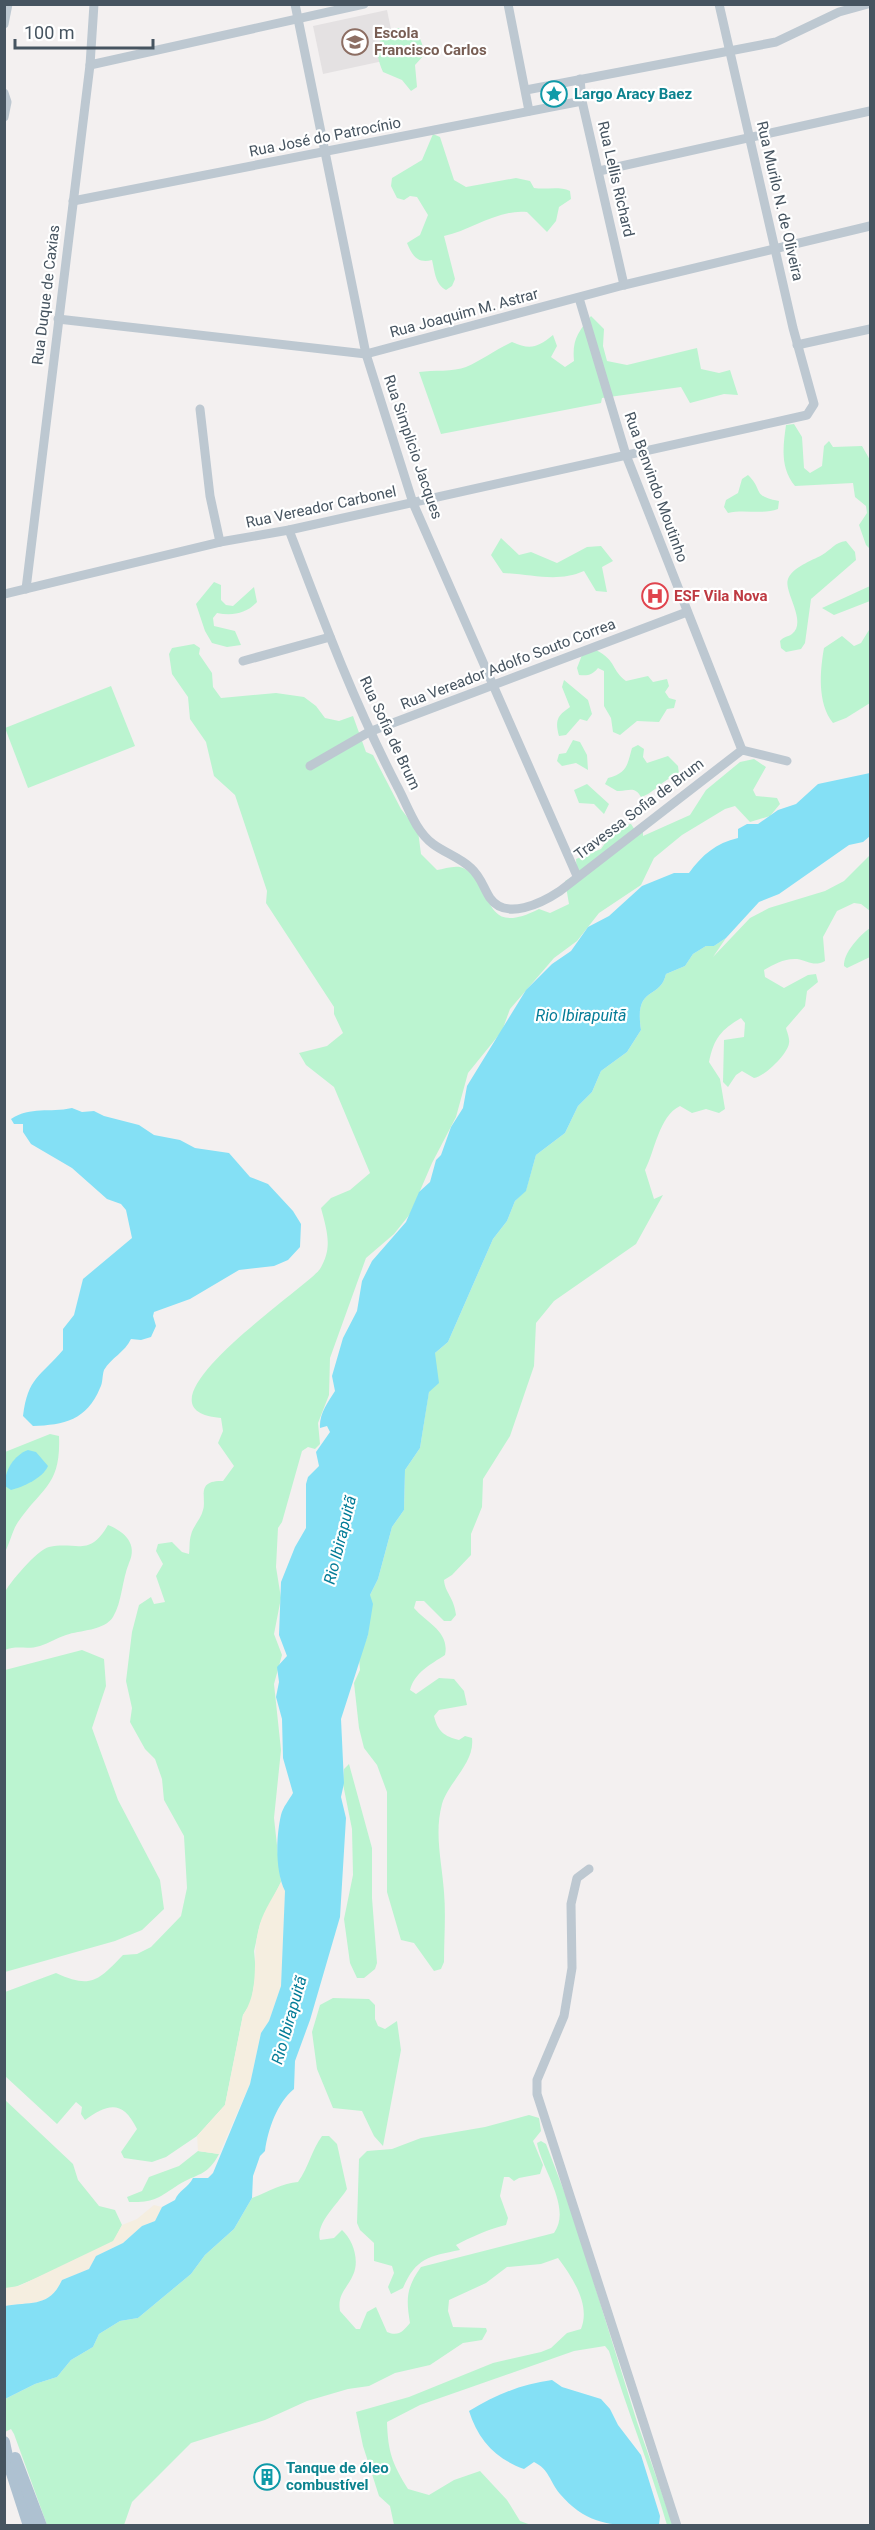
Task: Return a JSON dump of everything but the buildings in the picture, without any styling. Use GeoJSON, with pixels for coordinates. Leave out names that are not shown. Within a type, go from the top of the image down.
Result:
{"type":"FeatureCollection","features":[{"type":"Feature","properties":{"kind":"main road"},"geometry":{"type":"LineString","coordinates":[[6,2445],[8,2461],[29,2526]]}},
{"type":"Feature","properties":{"kind":"main road"},"geometry":{"type":"LineString","coordinates":[[6,2445],[14,2457],[41,2526]]}},
{"type":"Feature","properties":{"kind":"street"},"geometry":{"type":"LineString","coordinates":[[4,24],[8,4]]}},
{"type":"Feature","properties":{"kind":"street","name":"Rua Duque de Caxias"},"geometry":{"type":"LineString","coordinates":[[26,589],[90,65],[94,4]]}},
{"type":"Feature","properties":{"kind":"street","name":"Rua Simplicio Jacques"},"geometry":{"type":"LineString","coordinates":[[295,4],[366,354],[413,503],[577,876]]}},
{"type":"Feature","properties":{"kind":"street"},"geometry":{"type":"LineString","coordinates":[[90,65],[364,4]]}},
{"type":"Feature","properties":{"kind":"street"},"geometry":{"type":"LineString","coordinates":[[508,4],[529,111]]}},
{"type":"Feature","properties":{"kind":"street","name":"Rua Murilo N. de Oliveira"},"geometry":{"type":"LineString","coordinates":[[719,4],[797,345],[814,404]]}},
{"type":"Feature","properties":{"kind":"street"},"geometry":{"type":"LineString","coordinates":[[526,90],[776,42],[839,12],[868,4]]}},
{"type":"Feature","properties":{"kind":"street","name":"Rua Lellis Richard"},"geometry":{"type":"LineString","coordinates":[[580,80],[582,101],[624,285]]}},
{"type":"Feature","properties":{"kind":"street"},"geometry":{"type":"LineString","coordinates":[[4,93],[7,102],[4,117]]}},
{"type":"Feature","properties":{"kind":"street","name":"Rua José do Patrocínio"},"geometry":{"type":"LineString","coordinates":[[73,201],[582,101]]}},
{"type":"Feature","properties":{"kind":"street"},"geometry":{"type":"LineString","coordinates":[[599,171],[870,111]]}},
{"type":"Feature","properties":{"kind":"street","name":"Rua Joaquim M. Astrar"},"geometry":{"type":"LineString","coordinates":[[58,319],[366,354],[624,285],[870,226]]}},
{"type":"Feature","properties":{"kind":"street","name":"Rua Benvindo Moutinho"},"geometry":{"type":"LineString","coordinates":[[579,298],[626,455],[742,750]]}},
{"type":"Feature","properties":{"kind":"street"},"geometry":{"type":"LineString","coordinates":[[797,345],[870,329]]}},
{"type":"Feature","properties":{"kind":"street","name":"Rua Vereador Carbonel"},"geometry":{"type":"LineString","coordinates":[[4,594],[220,542],[289,530],[794,419],[807,415],[814,404]]}},
{"type":"Feature","properties":{"kind":"street"},"geometry":{"type":"LineString","coordinates":[[200,409],[210,496],[220,542]]}},
{"type":"Feature","properties":{"kind":"street","name":"Rua Sofia de Brum"},"geometry":{"type":"LineString","coordinates":[[289,530],[369,732],[418,827],[432,844],[458,856],[478,874],[491,899],[500,907],[512,909]]}},
{"type":"Feature","properties":{"kind":"street","name":"Rua Vereador Adolfo Souto Correa"},"geometry":{"type":"LineString","coordinates":[[310,766],[369,732],[687,612]]}},
{"type":"Feature","properties":{"kind":"street"},"geometry":{"type":"LineString","coordinates":[[243,661],[330,637]]}},
{"type":"Feature","properties":{"kind":"street"},"geometry":{"type":"LineString","coordinates":[[742,750],[787,761]]}},
{"type":"Feature","properties":{"kind":"street","name":"Travessa Sofia de Brum"},"geometry":{"type":"LineString","coordinates":[[512,909],[534,904],[552,896],[742,750]]}},
{"type":"Feature","properties":{"kind":"street"},"geometry":{"type":"LineString","coordinates":[[589,1869],[577,1878],[571,1904],[572,1968],[564,2016],[537,2080],[537,2094],[677,2526]]}},
{"type":"Feature","properties":{"kind":"shaded area","name":"Escola Francisco Carlos"},"geometry":{"type":"Polygon","coordinates":[[[387,10],[397,58],[323,74],[313,26],[387,10]]]}},
{"type":"Feature","properties":{"kind":"green space"},"geometry":{"type":"Polygon","coordinates":[[[398,28],[417,34],[425,54],[415,65],[417,87],[411,91],[402,80],[383,72],[378,57],[380,41],[398,28]]]}},
{"type":"Feature","properties":{"kind":"green space"},"geometry":{"type":"Polygon","coordinates":[[[433,134],[440,137],[454,180],[466,187],[516,178],[530,181],[534,188],[570,191],[571,199],[559,207],[556,221],[547,232],[527,212],[516,212],[495,217],[444,236],[455,279],[452,286],[446,290],[438,281],[432,260],[422,261],[416,258],[407,243],[420,235],[428,215],[417,197],[410,196],[404,200],[397,198],[391,186],[392,178],[422,160],[433,134]]]}},
{"type":"Feature","properties":{"kind":"green space"},"geometry":{"type":"Polygon","coordinates":[[[591,316],[604,329],[603,346],[607,361],[627,365],[697,348],[701,369],[719,373],[730,370],[738,395],[724,394],[690,403],[681,387],[602,398],[601,403],[441,434],[419,372],[461,369],[512,342],[529,347],[542,343],[553,335],[557,346],[551,357],[565,367],[574,361],[577,337],[591,316]]]}},
{"type":"Feature","properties":{"kind":"green space"},"geometry":{"type":"Polygon","coordinates":[[[794,424],[802,437],[804,468],[810,473],[822,466],[824,446],[829,441],[833,447],[862,446],[870,460],[870,549],[866,545],[859,525],[867,513],[866,506],[855,497],[853,483],[795,486],[790,479],[785,465],[784,441],[786,425],[794,424]]]}},
{"type":"Feature","properties":{"kind":"green space"},"geometry":{"type":"Polygon","coordinates":[[[748,475],[761,495],[779,501],[778,509],[766,512],[728,513],[724,507],[726,500],[738,493],[742,479],[748,475]]]}},
{"type":"Feature","properties":{"kind":"green space"},"geometry":{"type":"Polygon","coordinates":[[[501,538],[519,555],[531,552],[557,563],[587,547],[601,546],[613,561],[602,567],[607,592],[596,591],[584,571],[564,577],[503,573],[491,555],[501,538]]]}},
{"type":"Feature","properties":{"kind":"green space"},"geometry":{"type":"Polygon","coordinates":[[[846,541],[855,552],[856,560],[811,599],[805,643],[801,649],[786,652],[781,648],[780,641],[792,634],[797,622],[787,584],[790,575],[839,543],[846,541]]]}},
{"type":"Feature","properties":{"kind":"green space"},"geometry":{"type":"Polygon","coordinates":[[[214,582],[221,585],[221,600],[226,605],[233,606],[254,587],[257,602],[253,606],[239,613],[217,613],[213,618],[214,626],[235,631],[241,645],[227,647],[212,643],[205,631],[196,604],[214,582]]]}},
{"type":"Feature","properties":{"kind":"green space"},"geometry":{"type":"Polygon","coordinates":[[[870,586],[870,601],[834,615],[822,608],[870,586]]]}},
{"type":"Feature","properties":{"kind":"green space"},"geometry":{"type":"Polygon","coordinates":[[[869,630],[870,703],[833,723],[824,706],[822,696],[821,666],[824,648],[842,636],[854,646],[861,643],[869,630]]]}},
{"type":"Feature","properties":{"kind":"green space"},"geometry":{"type":"Polygon","coordinates":[[[194,644],[200,648],[199,654],[212,673],[213,687],[221,698],[276,693],[304,697],[316,706],[325,718],[339,721],[353,716],[366,752],[373,755],[401,809],[418,831],[421,854],[437,870],[455,867],[465,869],[475,877],[498,914],[507,918],[520,917],[539,909],[550,913],[569,904],[565,881],[577,874],[576,859],[601,849],[617,826],[631,824],[635,830],[643,832],[643,836],[690,815],[706,790],[740,762],[754,759],[766,767],[753,790],[756,796],[777,798],[780,804],[770,816],[750,822],[735,806],[725,809],[682,835],[654,858],[641,885],[599,913],[577,941],[554,958],[510,1009],[502,1031],[468,1073],[456,1117],[432,1163],[410,1214],[394,1234],[366,1258],[330,1358],[329,1395],[318,1423],[320,1444],[315,1449],[308,1447],[302,1451],[282,1522],[278,1528],[276,1567],[281,1598],[274,1634],[282,1655],[274,1684],[281,1750],[274,1818],[281,1882],[260,1924],[254,1951],[256,1973],[251,2003],[243,2015],[225,2105],[197,2136],[166,2157],[152,2162],[124,2158],[121,2152],[137,2129],[132,2120],[120,2109],[114,2107],[101,2110],[85,2120],[81,2114],[82,2107],[76,2102],[57,2124],[5,2076],[5,1992],[56,1973],[78,1981],[93,1980],[107,1971],[123,1955],[137,1954],[151,1947],[181,1916],[187,1888],[184,1836],[164,1800],[162,1779],[155,1759],[145,1749],[130,1722],[132,1708],[126,1681],[132,1632],[139,1605],[151,1597],[154,1604],[165,1602],[156,1576],[163,1564],[156,1551],[158,1544],[172,1542],[182,1552],[189,1554],[192,1532],[203,1510],[205,1487],[214,1481],[223,1481],[234,1466],[218,1443],[223,1431],[221,1418],[196,1410],[193,1394],[205,1372],[228,1347],[320,1269],[328,1247],[321,1208],[331,1198],[350,1190],[370,1173],[334,1087],[306,1065],[299,1053],[327,1046],[343,1033],[334,1014],[334,1007],[266,903],[267,891],[235,795],[214,776],[206,742],[190,719],[188,697],[172,674],[169,654],[172,648],[194,644]]]}},
{"type":"Feature","properties":{"kind":"green space"},"geometry":{"type":"Polygon","coordinates":[[[596,650],[611,662],[626,681],[648,676],[653,682],[667,679],[669,686],[665,692],[669,698],[676,700],[674,708],[667,709],[659,722],[637,721],[620,735],[613,732],[611,718],[604,706],[604,671],[598,668],[590,674],[579,675],[577,668],[582,655],[596,650]]]}},
{"type":"Feature","properties":{"kind":"green space"},"geometry":{"type":"Polygon","coordinates":[[[564,680],[588,700],[592,714],[587,721],[580,719],[566,735],[559,736],[558,719],[570,707],[562,687],[564,680]]]}},
{"type":"Feature","properties":{"kind":"green space"},"geometry":{"type":"Polygon","coordinates":[[[111,686],[135,746],[28,788],[5,728],[111,686]]]}},
{"type":"Feature","properties":{"kind":"green space"},"geometry":{"type":"Polygon","coordinates":[[[573,740],[580,742],[587,755],[588,770],[576,763],[562,766],[557,761],[559,754],[566,753],[573,740]]]}},
{"type":"Feature","properties":{"kind":"green space"},"geometry":{"type":"Polygon","coordinates":[[[638,745],[644,749],[643,757],[647,763],[668,756],[678,766],[679,774],[641,797],[636,791],[617,791],[605,784],[608,778],[623,771],[632,748],[638,745]]]}},
{"type":"Feature","properties":{"kind":"green space"},"geometry":{"type":"Polygon","coordinates":[[[587,784],[609,804],[604,814],[594,804],[579,803],[574,790],[587,784]]]}},
{"type":"Feature","properties":{"kind":"green space"},"geometry":{"type":"Polygon","coordinates":[[[870,855],[870,911],[861,904],[854,903],[837,911],[823,937],[825,961],[814,964],[788,959],[764,970],[765,977],[784,988],[808,975],[816,974],[818,982],[807,991],[805,1006],[786,1028],[789,1041],[785,1053],[764,1074],[754,1078],[742,1071],[736,1075],[728,1087],[723,1082],[724,1040],[744,1037],[745,1023],[741,1018],[723,1031],[713,1047],[709,1062],[720,1079],[725,1109],[719,1113],[706,1109],[692,1113],[680,1106],[673,1111],[662,1126],[645,1170],[654,1199],[663,1195],[636,1244],[554,1301],[536,1323],[534,1366],[510,1436],[483,1479],[482,1507],[471,1534],[471,1555],[444,1580],[456,1615],[451,1621],[444,1621],[424,1601],[416,1601],[414,1608],[441,1634],[446,1647],[445,1655],[419,1674],[410,1690],[416,1694],[439,1678],[454,1679],[464,1691],[467,1705],[439,1710],[434,1716],[440,1730],[449,1737],[459,1740],[465,1736],[472,1738],[470,1756],[445,1796],[440,1815],[439,1837],[445,1909],[444,1962],[441,1969],[434,1971],[414,1943],[401,1940],[387,1892],[387,1792],[377,1765],[364,1748],[359,1728],[354,1683],[360,1670],[359,1658],[368,1635],[370,1595],[378,1579],[392,1527],[404,1510],[405,1470],[420,1448],[435,1353],[448,1342],[493,1239],[507,1221],[515,1201],[526,1190],[536,1155],[565,1133],[578,1106],[592,1092],[601,1071],[627,1052],[641,1030],[640,1015],[644,999],[659,988],[666,974],[685,966],[693,954],[706,946],[714,946],[726,938],[713,957],[750,918],[769,908],[825,891],[844,881],[870,855]]]}},
{"type":"Feature","properties":{"kind":"green space"},"geometry":{"type":"Polygon","coordinates":[[[870,928],[870,957],[847,968],[844,966],[844,961],[849,950],[870,928]]]}},
{"type":"Feature","properties":{"kind":"green space"},"geometry":{"type":"Polygon","coordinates":[[[50,1434],[59,1436],[57,1466],[48,1485],[18,1522],[5,1552],[5,1452],[50,1434]]]}},
{"type":"Feature","properties":{"kind":"green space"},"geometry":{"type":"Polygon","coordinates":[[[108,1525],[124,1535],[131,1544],[132,1550],[118,1605],[109,1622],[98,1628],[66,1635],[40,1646],[5,1650],[3,1599],[17,1575],[44,1549],[88,1545],[95,1542],[108,1525]]]}},
{"type":"Feature","properties":{"kind":"green space"},"geometry":{"type":"Polygon","coordinates":[[[82,1650],[104,1659],[106,1686],[92,1728],[118,1800],[160,1880],[164,1909],[142,1930],[115,1941],[5,1972],[5,1670],[82,1650]]]}},
{"type":"Feature","properties":{"kind":"green space"},"geometry":{"type":"Polygon","coordinates":[[[349,1764],[372,1848],[372,1898],[377,1963],[375,1969],[364,1978],[357,1978],[350,1963],[344,1919],[353,1875],[352,1829],[343,1784],[344,1769],[349,1764]]]}},
{"type":"Feature","properties":{"kind":"green space"},"geometry":{"type":"Polygon","coordinates":[[[333,1998],[369,1999],[375,2005],[375,2019],[378,2026],[385,2029],[397,2021],[401,2050],[383,2146],[374,2136],[362,2111],[333,2108],[317,2069],[312,2032],[320,2005],[333,1998]]]}},
{"type":"Feature","properties":{"kind":"green space"},"geometry":{"type":"Polygon","coordinates":[[[4,2099],[73,2164],[78,2180],[99,2206],[115,2210],[122,2225],[114,2241],[68,2265],[8,2290],[4,2288],[4,2099]]]}},
{"type":"Feature","properties":{"kind":"green space"},"geometry":{"type":"Polygon","coordinates":[[[529,2115],[539,2118],[541,2131],[533,2141],[543,2165],[540,2174],[514,2181],[509,2177],[504,2177],[500,2196],[508,2218],[506,2225],[480,2233],[456,2245],[460,2250],[425,2260],[413,2270],[403,2288],[391,2294],[388,2287],[394,2273],[392,2266],[374,2261],[374,2243],[360,2230],[357,2223],[359,2159],[367,2151],[392,2149],[421,2138],[485,2127],[529,2115]]]}},
{"type":"Feature","properties":{"kind":"green space"},"geometry":{"type":"Polygon","coordinates":[[[322,2136],[329,2136],[337,2144],[347,2189],[324,2220],[319,2234],[320,2240],[334,2238],[342,2230],[352,2245],[356,2263],[353,2275],[340,2300],[340,2311],[356,2329],[360,2329],[367,2312],[376,2307],[387,2332],[395,2334],[403,2331],[410,2323],[408,2294],[412,2281],[421,2267],[554,2233],[559,2223],[558,2201],[537,2143],[541,2141],[546,2144],[572,2212],[637,2422],[673,2525],[667,2525],[609,2351],[605,2346],[574,2351],[420,2405],[387,2422],[392,2457],[408,2489],[429,2495],[454,2480],[480,2471],[507,2500],[520,2521],[531,2525],[394,2525],[390,2506],[379,2496],[363,2446],[356,2412],[409,2397],[493,2363],[541,2352],[551,2348],[567,2333],[581,2329],[584,2310],[582,2301],[574,2282],[558,2258],[541,2264],[507,2267],[486,2283],[449,2300],[448,2311],[453,2327],[486,2328],[487,2331],[482,2340],[463,2343],[430,2365],[395,2373],[369,2386],[348,2389],[307,2401],[265,2420],[191,2443],[132,2502],[124,2525],[47,2525],[14,2434],[11,2429],[5,2432],[5,2399],[35,2384],[57,2377],[71,2360],[93,2347],[99,2334],[120,2321],[138,2318],[191,2274],[205,2255],[234,2229],[252,2198],[281,2186],[298,2182],[322,2136]]]}},
{"type":"Feature","properties":{"kind":"green space"},"geometry":{"type":"Polygon","coordinates":[[[198,2151],[219,2154],[206,2171],[160,2196],[144,2202],[129,2202],[127,2197],[142,2191],[149,2177],[179,2166],[198,2151]]]}},
{"type":"Feature","properties":{"kind":"sand"},"geometry":{"type":"Polygon","coordinates":[[[281,1882],[285,1891],[281,1986],[269,2021],[261,2033],[250,2084],[219,2154],[198,2151],[197,2136],[225,2105],[243,2015],[252,1994],[260,1924],[281,1882]]]}},
{"type":"Feature","properties":{"kind":"sand"},"geometry":{"type":"Polygon","coordinates":[[[154,2205],[162,2207],[155,2221],[142,2226],[123,2243],[96,2256],[89,2269],[62,2280],[51,2295],[39,2302],[5,2306],[5,2288],[19,2286],[113,2241],[122,2225],[137,2219],[154,2205]]]}},
{"type":"Feature","properties":{"kind":"water","name":"Rio Ibirapuitã"},"geometry":{"type":"Polygon","coordinates":[[[870,773],[870,836],[863,842],[849,845],[779,894],[759,902],[726,938],[714,946],[706,946],[693,954],[685,966],[666,974],[659,988],[644,999],[640,1015],[641,1030],[627,1052],[601,1071],[592,1092],[578,1106],[565,1133],[536,1155],[526,1191],[515,1201],[507,1221],[493,1239],[448,1342],[435,1353],[439,1383],[429,1392],[420,1448],[405,1470],[404,1510],[392,1527],[378,1579],[370,1595],[373,1604],[368,1635],[341,1719],[344,1783],[341,1797],[346,1818],[340,1917],[310,2020],[295,2061],[294,2089],[274,2117],[265,2151],[260,2156],[253,2176],[252,2198],[234,2229],[205,2255],[191,2274],[138,2318],[120,2321],[99,2334],[93,2347],[71,2360],[57,2377],[35,2384],[5,2399],[5,2306],[39,2302],[45,2299],[57,2289],[62,2280],[89,2269],[96,2256],[123,2243],[142,2226],[155,2221],[162,2207],[175,2200],[193,2178],[208,2178],[213,2173],[250,2084],[261,2033],[269,2021],[281,1986],[285,1891],[279,1874],[277,1843],[281,1815],[293,1793],[283,1758],[282,1719],[276,1697],[279,1682],[277,1667],[287,1656],[279,1635],[281,1582],[295,1547],[306,1528],[306,1484],[308,1477],[319,1466],[316,1452],[330,1432],[327,1426],[320,1428],[321,1418],[324,1408],[335,1391],[332,1376],[343,1338],[357,1311],[362,1281],[372,1261],[406,1222],[419,1192],[430,1182],[436,1160],[441,1155],[451,1127],[463,1108],[467,1086],[526,990],[552,964],[571,951],[588,927],[609,916],[642,886],[674,873],[689,873],[710,851],[738,838],[738,829],[747,824],[758,824],[778,810],[796,804],[818,784],[870,773]]]}},
{"type":"Feature","properties":{"kind":"water"},"geometry":{"type":"Polygon","coordinates":[[[72,1108],[82,1112],[94,1111],[104,1116],[139,1125],[154,1135],[180,1140],[195,1148],[229,1153],[250,1177],[268,1184],[293,1211],[301,1224],[300,1247],[288,1260],[274,1266],[239,1270],[190,1299],[154,1312],[156,1326],[151,1337],[141,1340],[131,1339],[110,1362],[104,1370],[101,1386],[95,1399],[81,1414],[64,1422],[33,1426],[23,1416],[28,1393],[36,1378],[63,1350],[63,1329],[74,1315],[83,1279],[132,1238],[126,1210],[121,1204],[107,1199],[72,1168],[31,1144],[23,1132],[23,1124],[14,1124],[11,1119],[26,1112],[72,1108]]]}},
{"type":"Feature","properties":{"kind":"water"},"geometry":{"type":"Polygon","coordinates":[[[28,1450],[36,1452],[48,1466],[37,1478],[11,1490],[5,1486],[8,1469],[18,1456],[28,1450]]]}},
{"type":"Feature","properties":{"kind":"water"},"geometry":{"type":"Polygon","coordinates":[[[552,2380],[562,2387],[601,2399],[610,2409],[618,2425],[641,2455],[660,2516],[659,2525],[617,2525],[593,2519],[571,2505],[560,2494],[539,2465],[534,2462],[524,2469],[514,2465],[489,2447],[477,2431],[469,2411],[509,2391],[552,2380]]]}},
{"type":"Feature","properties":{"kind":"place","name":"Escola Francisco Carlos"},"geometry":{"type":"Point","coordinates":[355,42]}},
{"type":"Feature","properties":{"kind":"place","name":"Largo Aracy Baez"},"geometry":{"type":"Point","coordinates":[554,94]}},
{"type":"Feature","properties":{"kind":"place","name":"ESF Vila Nova"},"geometry":{"type":"Point","coordinates":[655,596]}},
{"type":"Feature","properties":{"kind":"place","name":"Tanque de óleo combustível"},"geometry":{"type":"Point","coordinates":[267,2477]}}]}
